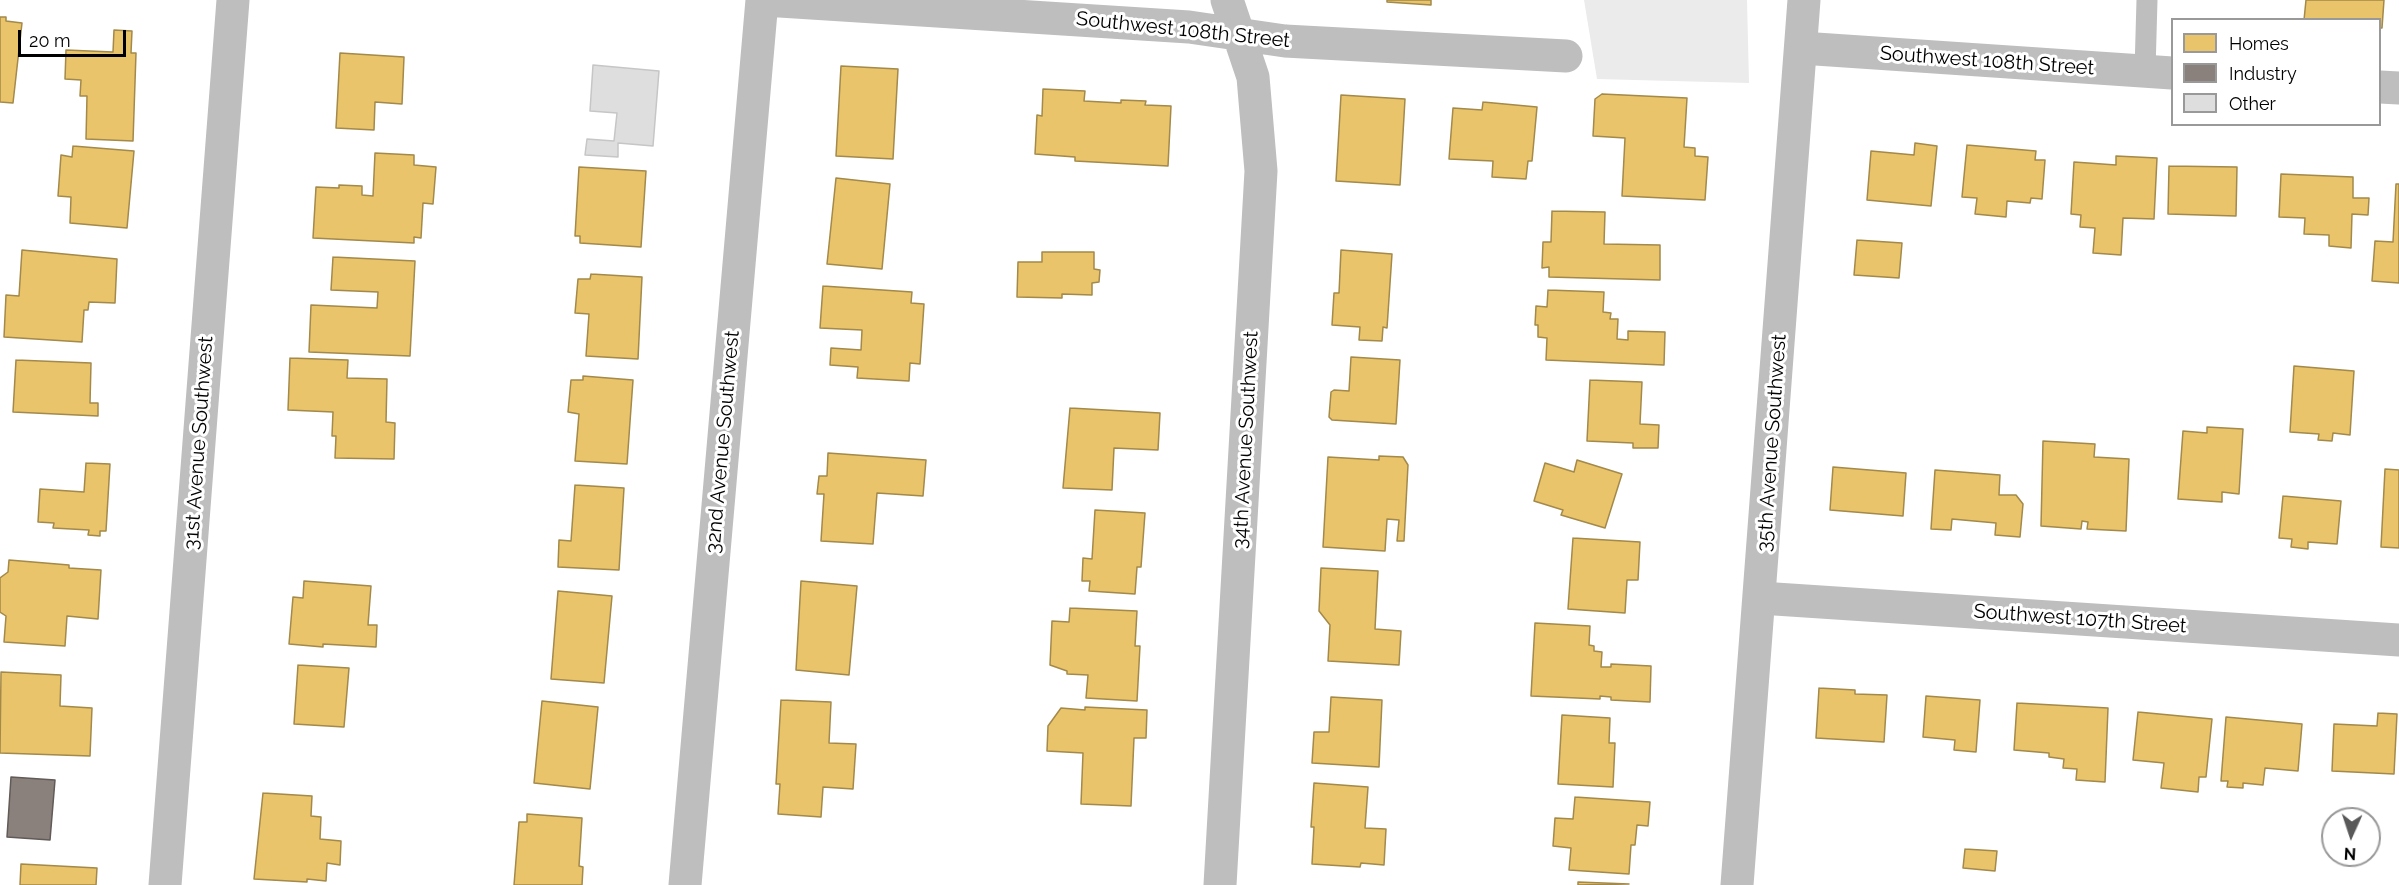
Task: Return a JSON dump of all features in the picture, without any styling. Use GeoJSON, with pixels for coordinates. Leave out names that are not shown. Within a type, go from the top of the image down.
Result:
{"type":"FeatureCollection","features":[{"type":"Feature","properties":{"kind":"street","name":"31st Avenue Southwest"},"geometry":{"type":"LineString","coordinates":[[165,885],[233,0]]}},
{"type":"Feature","properties":{"kind":"street","name":"Southwest 108th Street"},"geometry":{"type":"LineString","coordinates":[[763,0],[1189,27],[1285,41],[1566,56]]}},
{"type":"Feature","properties":{"kind":"street","name":"32nd Avenue Southwest"},"geometry":{"type":"LineString","coordinates":[[685,885],[763,0]]}},
{"type":"Feature","properties":{"kind":"street","name":"34th Avenue Southwest"},"geometry":{"type":"LineString","coordinates":[[1220,885],[1261,171],[1253,77],[1227,0]]}},
{"type":"Feature","properties":{"kind":"street","name":"35th Avenue Southwest"},"geometry":{"type":"LineString","coordinates":[[1737,885],[1804,0]]}},
{"type":"Feature","properties":{"kind":"street","name":"Southwest 108th Street"},"geometry":{"type":"LineString","coordinates":[[1801,48],[2159,72]]}},
{"type":"Feature","properties":{"kind":"street"},"geometry":{"type":"LineString","coordinates":[[2381,87],[2399,88]]}},
{"type":"Feature","properties":{"kind":"street","name":"Southwest 107th Street"},"geometry":{"type":"LineString","coordinates":[[1760,598],[2399,640]]}},
{"type":"Feature","properties":{"kind":"lane"},"geometry":{"type":"LineString","coordinates":[[2147,0],[2159,72]]}},
{"type":"Feature","properties":{"kind":"shaded area"},"geometry":{"type":"Polygon","coordinates":[[[1584,0],[1747,0],[1749,83],[1597,79],[1584,0]]]}},
{"type":"Feature","properties":{"kind":"building: Homes"},"geometry":{"type":"Polygon","coordinates":[[[1387,0],[1431,0],[1431,5],[1387,2],[1387,0]]]}},
{"type":"Feature","properties":{"kind":"building: Homes"},"geometry":{"type":"Polygon","coordinates":[[[2306,0],[2384,0],[2382,28],[2381,18],[2304,18],[2306,0]]]}},
{"type":"Feature","properties":{"kind":"building: Homes"},"geometry":{"type":"Polygon","coordinates":[[[0,17],[6,17],[6,21],[22,23],[13,103],[0,102],[0,17]]]}},
{"type":"Feature","properties":{"kind":"building: Homes"},"geometry":{"type":"Polygon","coordinates":[[[114,30],[132,31],[131,53],[136,53],[133,141],[86,139],[87,96],[80,96],[81,80],[65,79],[66,50],[113,52],[114,30]]]}},
{"type":"Feature","properties":{"kind":"building: Homes"},"geometry":{"type":"Polygon","coordinates":[[[340,53],[404,57],[402,104],[375,102],[374,130],[336,128],[340,53]]]}},
{"type":"Feature","properties":{"kind":"building: Homes"},"geometry":{"type":"Polygon","coordinates":[[[841,66],[898,69],[893,159],[836,156],[841,66]]]}},
{"type":"Feature","properties":{"kind":"building: Homes"},"geometry":{"type":"Polygon","coordinates":[[[1043,89],[1085,91],[1084,101],[1121,103],[1121,100],[1146,101],[1145,105],[1171,106],[1168,166],[1075,161],[1075,157],[1035,154],[1037,115],[1042,116],[1043,89]]]}},
{"type":"Feature","properties":{"kind":"building: Homes"},"geometry":{"type":"Polygon","coordinates":[[[1602,94],[1687,98],[1684,147],[1695,148],[1695,156],[1708,157],[1705,200],[1622,196],[1625,138],[1593,136],[1595,99],[1602,94]]]}},
{"type":"Feature","properties":{"kind":"building: Homes"},"geometry":{"type":"Polygon","coordinates":[[[1341,95],[1405,99],[1400,185],[1336,181],[1341,95]]]}},
{"type":"Feature","properties":{"kind":"building: Homes"},"geometry":{"type":"Polygon","coordinates":[[[1483,102],[1537,107],[1532,161],[1528,161],[1526,179],[1492,177],[1493,161],[1449,159],[1453,108],[1482,110],[1483,102]]]}},
{"type":"Feature","properties":{"kind":"building: Homes"},"geometry":{"type":"Polygon","coordinates":[[[1915,143],[1937,146],[1931,206],[1867,200],[1871,151],[1914,155],[1915,143]]]}},
{"type":"Feature","properties":{"kind":"building: Homes"},"geometry":{"type":"Polygon","coordinates":[[[1967,145],[2036,151],[2035,160],[2045,160],[2042,199],[2031,198],[2030,203],[2007,201],[2006,217],[1975,214],[1977,198],[1962,197],[1967,145]]]}},
{"type":"Feature","properties":{"kind":"building: Homes"},"geometry":{"type":"Polygon","coordinates":[[[73,146],[134,151],[127,228],[70,223],[71,197],[58,196],[61,155],[72,157],[73,146]]]}},
{"type":"Feature","properties":{"kind":"building: Homes"},"geometry":{"type":"Polygon","coordinates":[[[375,153],[414,155],[414,165],[436,167],[433,204],[423,203],[421,238],[414,237],[414,243],[313,238],[316,187],[362,186],[362,195],[373,196],[375,153]]]}},
{"type":"Feature","properties":{"kind":"building: Homes"},"geometry":{"type":"Polygon","coordinates":[[[2116,156],[2157,158],[2154,219],[2123,218],[2121,255],[2093,253],[2095,228],[2080,227],[2081,215],[2071,214],[2074,162],[2116,165],[2116,156]]]}},
{"type":"Feature","properties":{"kind":"building: Homes"},"geometry":{"type":"Polygon","coordinates":[[[2169,166],[2237,167],[2236,216],[2168,214],[2169,166]]]}},
{"type":"Feature","properties":{"kind":"building: Homes"},"geometry":{"type":"Polygon","coordinates":[[[579,167],[646,171],[641,247],[580,243],[580,236],[575,236],[579,167]]]}},
{"type":"Feature","properties":{"kind":"building: Homes"},"geometry":{"type":"Polygon","coordinates":[[[2281,174],[2353,177],[2353,198],[2369,198],[2368,215],[2352,214],[2351,248],[2329,246],[2329,235],[2304,234],[2305,218],[2279,217],[2281,174]]]}},
{"type":"Feature","properties":{"kind":"building: Homes"},"geometry":{"type":"Polygon","coordinates":[[[836,178],[890,184],[882,269],[827,264],[836,178]]]}},
{"type":"Feature","properties":{"kind":"building: Homes"},"geometry":{"type":"Polygon","coordinates":[[[2396,184],[2399,184],[2399,283],[2372,281],[2375,241],[2393,242],[2396,184]]]}},
{"type":"Feature","properties":{"kind":"building: Homes"},"geometry":{"type":"Polygon","coordinates":[[[1552,211],[1605,212],[1604,244],[1660,245],[1660,280],[1549,277],[1549,267],[1542,268],[1543,242],[1551,242],[1552,211]]]}},
{"type":"Feature","properties":{"kind":"building: Homes"},"geometry":{"type":"Polygon","coordinates":[[[1857,240],[1902,243],[1899,278],[1854,275],[1857,240]]]}},
{"type":"Feature","properties":{"kind":"building: Homes"},"geometry":{"type":"Polygon","coordinates":[[[22,250],[117,259],[115,303],[89,302],[88,310],[84,310],[82,342],[4,337],[6,295],[19,296],[22,250]]]}},
{"type":"Feature","properties":{"kind":"building: Homes"},"geometry":{"type":"Polygon","coordinates":[[[1341,250],[1392,254],[1387,328],[1383,327],[1382,341],[1359,340],[1360,327],[1332,325],[1334,293],[1339,293],[1341,250]]]}},
{"type":"Feature","properties":{"kind":"building: Homes"},"geometry":{"type":"Polygon","coordinates":[[[1042,252],[1094,252],[1094,269],[1100,270],[1099,282],[1092,283],[1092,295],[1062,294],[1062,298],[1017,297],[1018,262],[1042,262],[1042,252]]]}},
{"type":"Feature","properties":{"kind":"building: Homes"},"geometry":{"type":"Polygon","coordinates":[[[333,257],[415,261],[410,356],[309,352],[311,305],[377,308],[378,292],[331,290],[333,257]]]}},
{"type":"Feature","properties":{"kind":"building: Homes"},"geometry":{"type":"Polygon","coordinates":[[[591,274],[642,277],[638,359],[586,356],[589,314],[575,313],[578,279],[590,279],[591,274]]]}},
{"type":"Feature","properties":{"kind":"building: Homes"},"geometry":{"type":"Polygon","coordinates":[[[823,286],[912,292],[911,303],[924,304],[920,364],[910,363],[909,381],[857,378],[858,367],[830,365],[831,348],[861,350],[862,330],[820,328],[823,286]]]}},
{"type":"Feature","properties":{"kind":"building: Homes"},"geometry":{"type":"Polygon","coordinates":[[[1548,290],[1604,292],[1603,312],[1611,313],[1610,319],[1618,319],[1617,339],[1628,340],[1628,331],[1665,332],[1664,365],[1546,360],[1547,338],[1538,337],[1538,325],[1535,325],[1536,306],[1547,307],[1548,290]]]}},
{"type":"Feature","properties":{"kind":"building: Homes"},"geometry":{"type":"Polygon","coordinates":[[[1351,357],[1400,360],[1396,424],[1332,420],[1329,417],[1331,392],[1334,390],[1349,391],[1351,357]]]}},
{"type":"Feature","properties":{"kind":"building: Homes"},"geometry":{"type":"Polygon","coordinates":[[[290,358],[348,360],[347,378],[387,379],[386,422],[395,423],[394,459],[335,458],[336,436],[332,436],[333,412],[288,410],[290,358]]]}},
{"type":"Feature","properties":{"kind":"building: Homes"},"geometry":{"type":"Polygon","coordinates":[[[16,360],[91,363],[90,403],[98,403],[98,416],[13,412],[16,360]]]}},
{"type":"Feature","properties":{"kind":"building: Homes"},"geometry":{"type":"Polygon","coordinates":[[[2294,366],[2354,371],[2350,435],[2333,433],[2332,441],[2318,440],[2319,434],[2290,432],[2294,366]]]}},
{"type":"Feature","properties":{"kind":"building: Homes"},"geometry":{"type":"Polygon","coordinates":[[[583,376],[633,380],[627,464],[575,461],[579,414],[568,412],[571,380],[583,380],[583,376]]]}},
{"type":"Feature","properties":{"kind":"building: Homes"},"geometry":{"type":"Polygon","coordinates":[[[1590,380],[1642,382],[1640,424],[1659,425],[1658,448],[1633,448],[1633,443],[1587,441],[1590,380]]]}},
{"type":"Feature","properties":{"kind":"building: Homes"},"geometry":{"type":"Polygon","coordinates":[[[1070,408],[1160,413],[1158,450],[1114,448],[1112,490],[1063,488],[1070,408]]]}},
{"type":"Feature","properties":{"kind":"building: Homes"},"geometry":{"type":"Polygon","coordinates":[[[2207,427],[2243,429],[2239,494],[2222,492],[2222,502],[2178,499],[2183,431],[2207,433],[2207,427]]]}},
{"type":"Feature","properties":{"kind":"building: Homes"},"geometry":{"type":"Polygon","coordinates":[[[2043,441],[2095,444],[2094,457],[2129,459],[2126,531],[2087,529],[2088,522],[2082,521],[2081,529],[2041,526],[2043,441]]]}},
{"type":"Feature","properties":{"kind":"building: Homes"},"geometry":{"type":"Polygon","coordinates":[[[828,453],[926,460],[923,496],[877,493],[873,544],[821,541],[824,494],[817,494],[819,476],[827,476],[828,453]]]}},
{"type":"Feature","properties":{"kind":"building: Homes"},"geometry":{"type":"Polygon","coordinates":[[[1379,456],[1403,457],[1408,465],[1404,541],[1397,541],[1399,520],[1387,519],[1385,551],[1323,547],[1328,457],[1379,460],[1379,456]]]}},
{"type":"Feature","properties":{"kind":"building: Homes"},"geometry":{"type":"Polygon","coordinates":[[[1577,460],[1622,474],[1605,528],[1561,515],[1563,510],[1534,501],[1545,463],[1574,472],[1577,460]]]}},
{"type":"Feature","properties":{"kind":"building: Homes"},"geometry":{"type":"Polygon","coordinates":[[[86,463],[110,464],[106,531],[100,531],[100,536],[88,535],[89,530],[53,528],[54,523],[38,522],[40,489],[84,492],[86,463]]]}},
{"type":"Feature","properties":{"kind":"building: Homes"},"geometry":{"type":"Polygon","coordinates":[[[1833,467],[1906,473],[1903,516],[1830,510],[1833,467]]]}},
{"type":"Feature","properties":{"kind":"building: Homes"},"geometry":{"type":"Polygon","coordinates":[[[2385,469],[2399,470],[2399,548],[2381,547],[2385,469]]]}},
{"type":"Feature","properties":{"kind":"building: Homes"},"geometry":{"type":"Polygon","coordinates":[[[1935,470],[2000,475],[1999,495],[2016,495],[2023,504],[2020,537],[1995,535],[1996,523],[1952,519],[1951,530],[1931,529],[1935,470]]]}},
{"type":"Feature","properties":{"kind":"building: Homes"},"geometry":{"type":"Polygon","coordinates":[[[575,485],[624,488],[619,570],[558,567],[559,540],[571,541],[575,485]]]}},
{"type":"Feature","properties":{"kind":"building: Homes"},"geometry":{"type":"Polygon","coordinates":[[[2283,496],[2341,501],[2337,544],[2308,542],[2308,549],[2291,547],[2292,539],[2279,538],[2283,496]]]}},
{"type":"Feature","properties":{"kind":"building: Homes"},"geometry":{"type":"Polygon","coordinates":[[[1095,510],[1145,513],[1141,567],[1137,567],[1135,594],[1089,591],[1090,581],[1082,581],[1083,558],[1092,559],[1095,510]]]}},
{"type":"Feature","properties":{"kind":"building: Homes"},"geometry":{"type":"Polygon","coordinates":[[[1573,538],[1640,542],[1638,580],[1627,580],[1625,613],[1568,609],[1573,538]]]}},
{"type":"Feature","properties":{"kind":"building: Homes"},"geometry":{"type":"Polygon","coordinates":[[[9,560],[101,570],[98,619],[67,616],[65,646],[4,642],[6,616],[0,612],[0,578],[8,572],[9,560]]]}},
{"type":"Feature","properties":{"kind":"building: Homes"},"geometry":{"type":"Polygon","coordinates":[[[1321,568],[1378,571],[1375,629],[1401,631],[1399,665],[1328,661],[1330,625],[1319,611],[1321,568]]]}},
{"type":"Feature","properties":{"kind":"building: Homes"},"geometry":{"type":"Polygon","coordinates":[[[304,581],[371,586],[368,625],[377,625],[376,647],[323,644],[323,647],[289,644],[293,597],[303,598],[304,581]]]}},
{"type":"Feature","properties":{"kind":"building: Homes"},"geometry":{"type":"Polygon","coordinates":[[[801,581],[857,586],[849,675],[796,670],[801,581]]]}},
{"type":"Feature","properties":{"kind":"building: Homes"},"geometry":{"type":"Polygon","coordinates":[[[558,591],[612,596],[604,683],[551,679],[558,591]]]}},
{"type":"Feature","properties":{"kind":"building: Homes"},"geometry":{"type":"Polygon","coordinates":[[[1070,608],[1137,611],[1135,646],[1140,646],[1137,701],[1086,698],[1088,675],[1067,674],[1067,671],[1050,665],[1052,621],[1069,622],[1070,608]]]}},
{"type":"Feature","properties":{"kind":"building: Homes"},"geometry":{"type":"Polygon","coordinates":[[[1535,623],[1590,626],[1589,645],[1594,646],[1594,651],[1602,652],[1601,667],[1611,667],[1611,664],[1651,666],[1650,702],[1611,700],[1611,697],[1600,696],[1600,699],[1531,696],[1535,623]]]}},
{"type":"Feature","properties":{"kind":"building: Homes"},"geometry":{"type":"Polygon","coordinates":[[[298,665],[349,668],[344,727],[294,724],[298,665]]]}},
{"type":"Feature","properties":{"kind":"building: Homes"},"geometry":{"type":"Polygon","coordinates":[[[1,672],[61,675],[60,706],[92,708],[90,756],[0,753],[1,672]]]}},
{"type":"Feature","properties":{"kind":"building: Homes"},"geometry":{"type":"Polygon","coordinates":[[[1819,688],[1855,690],[1855,694],[1887,695],[1884,742],[1816,738],[1819,688]]]}},
{"type":"Feature","properties":{"kind":"building: Homes"},"geometry":{"type":"Polygon","coordinates":[[[1926,696],[1980,700],[1976,752],[1954,750],[1955,740],[1923,737],[1926,696]]]}},
{"type":"Feature","properties":{"kind":"building: Homes"},"geometry":{"type":"Polygon","coordinates":[[[1331,697],[1382,700],[1379,767],[1312,763],[1314,732],[1329,732],[1331,697]]]}},
{"type":"Feature","properties":{"kind":"building: Homes"},"geometry":{"type":"Polygon","coordinates":[[[781,700],[831,702],[829,743],[856,744],[853,789],[823,787],[821,817],[778,814],[780,784],[776,784],[781,700]]]}},
{"type":"Feature","properties":{"kind":"building: Homes"},"geometry":{"type":"Polygon","coordinates":[[[542,701],[598,707],[590,789],[534,783],[542,701]]]}},
{"type":"Feature","properties":{"kind":"building: Homes"},"geometry":{"type":"Polygon","coordinates":[[[2017,703],[2108,708],[2105,782],[2076,780],[2077,769],[2063,768],[2064,759],[2049,757],[2049,753],[2014,750],[2017,703]]]}},
{"type":"Feature","properties":{"kind":"building: Homes"},"geometry":{"type":"Polygon","coordinates":[[[1085,707],[1147,710],[1146,738],[1134,738],[1131,806],[1081,804],[1083,753],[1047,751],[1048,726],[1061,708],[1085,710],[1085,707]]]}},
{"type":"Feature","properties":{"kind":"building: Homes"},"geometry":{"type":"Polygon","coordinates":[[[2138,712],[2212,719],[2206,777],[2199,777],[2198,792],[2161,788],[2164,763],[2133,760],[2138,712]]]}},
{"type":"Feature","properties":{"kind":"building: Homes"},"geometry":{"type":"Polygon","coordinates":[[[2378,713],[2397,714],[2394,774],[2332,771],[2334,724],[2377,726],[2378,713]]]}},
{"type":"Feature","properties":{"kind":"building: Homes"},"geometry":{"type":"Polygon","coordinates":[[[1562,715],[1610,718],[1609,743],[1615,743],[1613,787],[1558,784],[1562,715]]]}},
{"type":"Feature","properties":{"kind":"building: Homes"},"geometry":{"type":"Polygon","coordinates":[[[2226,717],[2302,724],[2298,771],[2265,768],[2263,785],[2243,783],[2243,788],[2227,787],[2228,781],[2221,781],[2226,717]]]}},
{"type":"Feature","properties":{"kind":"building: Homes"},"geometry":{"type":"Polygon","coordinates":[[[1314,783],[1368,787],[1365,828],[1386,829],[1384,865],[1361,863],[1360,867],[1312,864],[1314,827],[1311,827],[1314,783]]]}},
{"type":"Feature","properties":{"kind":"building: Homes"},"geometry":{"type":"Polygon","coordinates":[[[263,793],[312,796],[311,816],[321,817],[320,839],[341,841],[340,865],[327,863],[326,881],[254,879],[263,793]]]}},
{"type":"Feature","properties":{"kind":"building: Homes"},"geometry":{"type":"Polygon","coordinates":[[[1575,797],[1650,802],[1648,826],[1637,825],[1635,845],[1631,845],[1629,874],[1569,870],[1571,848],[1553,846],[1555,818],[1573,819],[1575,797]]]}},
{"type":"Feature","properties":{"kind":"building: Homes"},"geometry":{"type":"Polygon","coordinates":[[[527,814],[582,818],[579,866],[583,867],[582,885],[514,885],[519,822],[527,822],[527,814]]]}},
{"type":"Feature","properties":{"kind":"building: Homes"},"geometry":{"type":"Polygon","coordinates":[[[1965,849],[1997,851],[1995,871],[1963,868],[1965,849]]]}},
{"type":"Feature","properties":{"kind":"building: Homes"},"geometry":{"type":"Polygon","coordinates":[[[21,864],[97,868],[96,885],[20,885],[21,864]]]}},
{"type":"Feature","properties":{"kind":"building: Homes"},"geometry":{"type":"Polygon","coordinates":[[[1578,882],[1629,884],[1578,885],[1578,882]]]}},
{"type":"Feature","properties":{"kind":"building: Industry"},"geometry":{"type":"Polygon","coordinates":[[[11,777],[55,780],[50,840],[7,837],[11,777]]]}},
{"type":"Feature","properties":{"kind":"building: Other"},"geometry":{"type":"Polygon","coordinates":[[[593,65],[659,71],[653,146],[618,143],[618,157],[585,155],[587,139],[614,141],[617,113],[590,111],[593,65]]]}}]}
